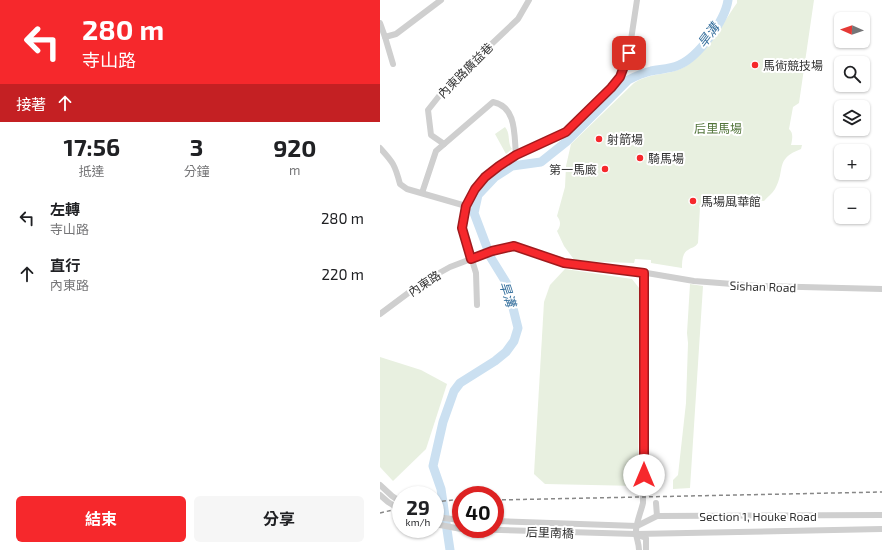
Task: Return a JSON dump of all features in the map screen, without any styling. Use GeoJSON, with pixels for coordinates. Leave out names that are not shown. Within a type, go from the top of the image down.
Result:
{"type":"FeatureCollection","features":[{"type":"Feature","properties":{"kind":"street"},"geometry":{"type":"LineString","coordinates":[[385,37],[396,34],[441,0]]}},
{"type":"Feature","properties":{"kind":"street","name":"內東路廣益巷"},"geometry":{"type":"LineString","coordinates":[[444,144],[431,135],[428,110],[447,86],[518,19],[529,0]]}},
{"type":"Feature","properties":{"kind":"street"},"geometry":{"type":"LineString","coordinates":[[477,305],[476,273],[462,228],[466,206],[475,189],[485,177],[516,155],[566,132],[611,88],[620,77],[629,53],[638,0]]}},
{"type":"Feature","properties":{"kind":"street"},"geometry":{"type":"LineString","coordinates":[[380,22],[393,64]]}},
{"type":"Feature","properties":{"kind":"street"},"geometry":{"type":"LineString","coordinates":[[422,192],[436,151],[493,102],[501,104],[508,111],[513,120],[516,155]]}},
{"type":"Feature","properties":{"kind":"street"},"geometry":{"type":"LineString","coordinates":[[380,148],[392,161],[396,168],[400,184],[407,189],[422,192],[466,206]]}},
{"type":"Feature","properties":{"kind":"street","name":"Sishan Road"},"geometry":{"type":"LineString","coordinates":[[492,251],[514,246],[564,263],[720,284],[882,289]]}},
{"type":"Feature","properties":{"kind":"street","name":"內東路"},"geometry":{"type":"LineString","coordinates":[[380,314],[423,282],[450,267],[492,251]]}},
{"type":"Feature","properties":{"kind":"street"},"geometry":{"type":"LineString","coordinates":[[639,550],[639,539],[636,534],[643,503],[644,273]]}},
{"type":"Feature","properties":{"kind":"street"},"geometry":{"type":"LineString","coordinates":[[380,485],[392,496]]}},
{"type":"Feature","properties":{"kind":"street"},"geometry":{"type":"LineString","coordinates":[[380,495],[392,504]]}},
{"type":"Feature","properties":{"kind":"street"},"geometry":{"type":"LineString","coordinates":[[656,503],[657,516]]}},
{"type":"Feature","properties":{"kind":"street","name":"Section 1, Houke Road"},"geometry":{"type":"LineString","coordinates":[[637,526],[657,516],[882,515]]}},
{"type":"Feature","properties":{"kind":"street","name":"后里南橋"},"geometry":{"type":"LineString","coordinates":[[504,522],[637,526]]}},
{"type":"Feature","properties":{"kind":"street","name":"Section 1, Houke Road"},"geometry":{"type":"LineString","coordinates":[[636,534],[882,529]]}},
{"type":"Feature","properties":{"kind":"street","name":"后里南橋"},"geometry":{"type":"LineString","coordinates":[[504,530],[636,534]]}},
{"type":"Feature","properties":{"kind":"street"},"geometry":{"type":"LineString","coordinates":[[636,534],[646,538],[646,550]]}},
{"type":"Feature","properties":{"kind":"green space","name":"后里馬場"},"geometry":{"type":"Polygon","coordinates":[[[737,0],[814,0],[799,103],[793,107],[789,129],[792,135],[791,145],[802,145],[801,149],[787,157],[784,161],[775,189],[764,201],[721,198],[721,207],[700,207],[698,243],[696,246],[686,251],[683,258],[682,268],[651,263],[651,260],[635,259],[634,263],[575,261],[564,246],[557,231],[560,224],[557,216],[565,187],[566,166],[571,144],[634,83],[650,76],[678,70],[696,59],[718,31],[737,3],[737,0]]]}},
{"type":"Feature","properties":{"kind":"green space"},"geometry":{"type":"Polygon","coordinates":[[[505,127],[512,149],[506,154],[495,134],[505,127]]]}},
{"type":"Feature","properties":{"kind":"green space"},"geometry":{"type":"Polygon","coordinates":[[[565,269],[632,279],[639,288],[638,486],[545,484],[534,474],[544,302],[550,285],[565,269]]]}},
{"type":"Feature","properties":{"kind":"green space"},"geometry":{"type":"Polygon","coordinates":[[[690,284],[703,286],[690,488],[673,489],[673,480],[678,475],[686,403],[687,333],[690,284]]]}},
{"type":"Feature","properties":{"kind":"green space"},"geometry":{"type":"Polygon","coordinates":[[[380,357],[421,370],[447,384],[426,449],[393,481],[380,467],[380,357]]]}},
{"type":"Feature","properties":{"kind":"waterway","name":"旱溝"},"geometry":{"type":"LineString","coordinates":[[450,550],[441,489],[433,466],[443,422],[454,391],[460,383],[495,361],[506,352],[514,341],[518,328],[507,284],[491,258],[474,213],[478,195],[495,177],[512,166],[541,162],[566,142],[628,80],[648,72],[676,66],[686,61],[710,37],[722,18],[728,0]]}},
{"type":"Feature","properties":{"kind":"railway"},"geometry":{"type":"LineString","coordinates":[[504,500],[882,492]]}},
{"type":"Feature","properties":{"kind":"railway"},"geometry":{"type":"LineString","coordinates":[[444,501],[452,500]]}},
{"type":"Feature","properties":{"kind":"railway"},"geometry":{"type":"LineString","coordinates":[[380,513],[392,510]]}},
{"type":"Feature","properties":{"kind":"place","name":"馬術競技場"},"geometry":{"type":"Point","coordinates":[755,65]}},
{"type":"Feature","properties":{"kind":"place","name":"射箭場"},"geometry":{"type":"Point","coordinates":[599,139]}},
{"type":"Feature","properties":{"kind":"place","name":"騎馬場"},"geometry":{"type":"Point","coordinates":[640,158]}},
{"type":"Feature","properties":{"kind":"place","name":"第一馬廄"},"geometry":{"type":"Point","coordinates":[605,169]}},
{"type":"Feature","properties":{"kind":"place","name":"馬場風華館"},"geometry":{"type":"Point","coordinates":[693,201]}},
{"type":"Feature","properties":{"kind":"route"},"geometry":{"type":"LineString","coordinates":[[629,53],[620,77],[611,88],[566,132],[516,155],[485,177],[475,189],[466,206],[462,228],[471,259],[492,251],[514,246],[564,263],[644,273],[644,475]]}}]}
